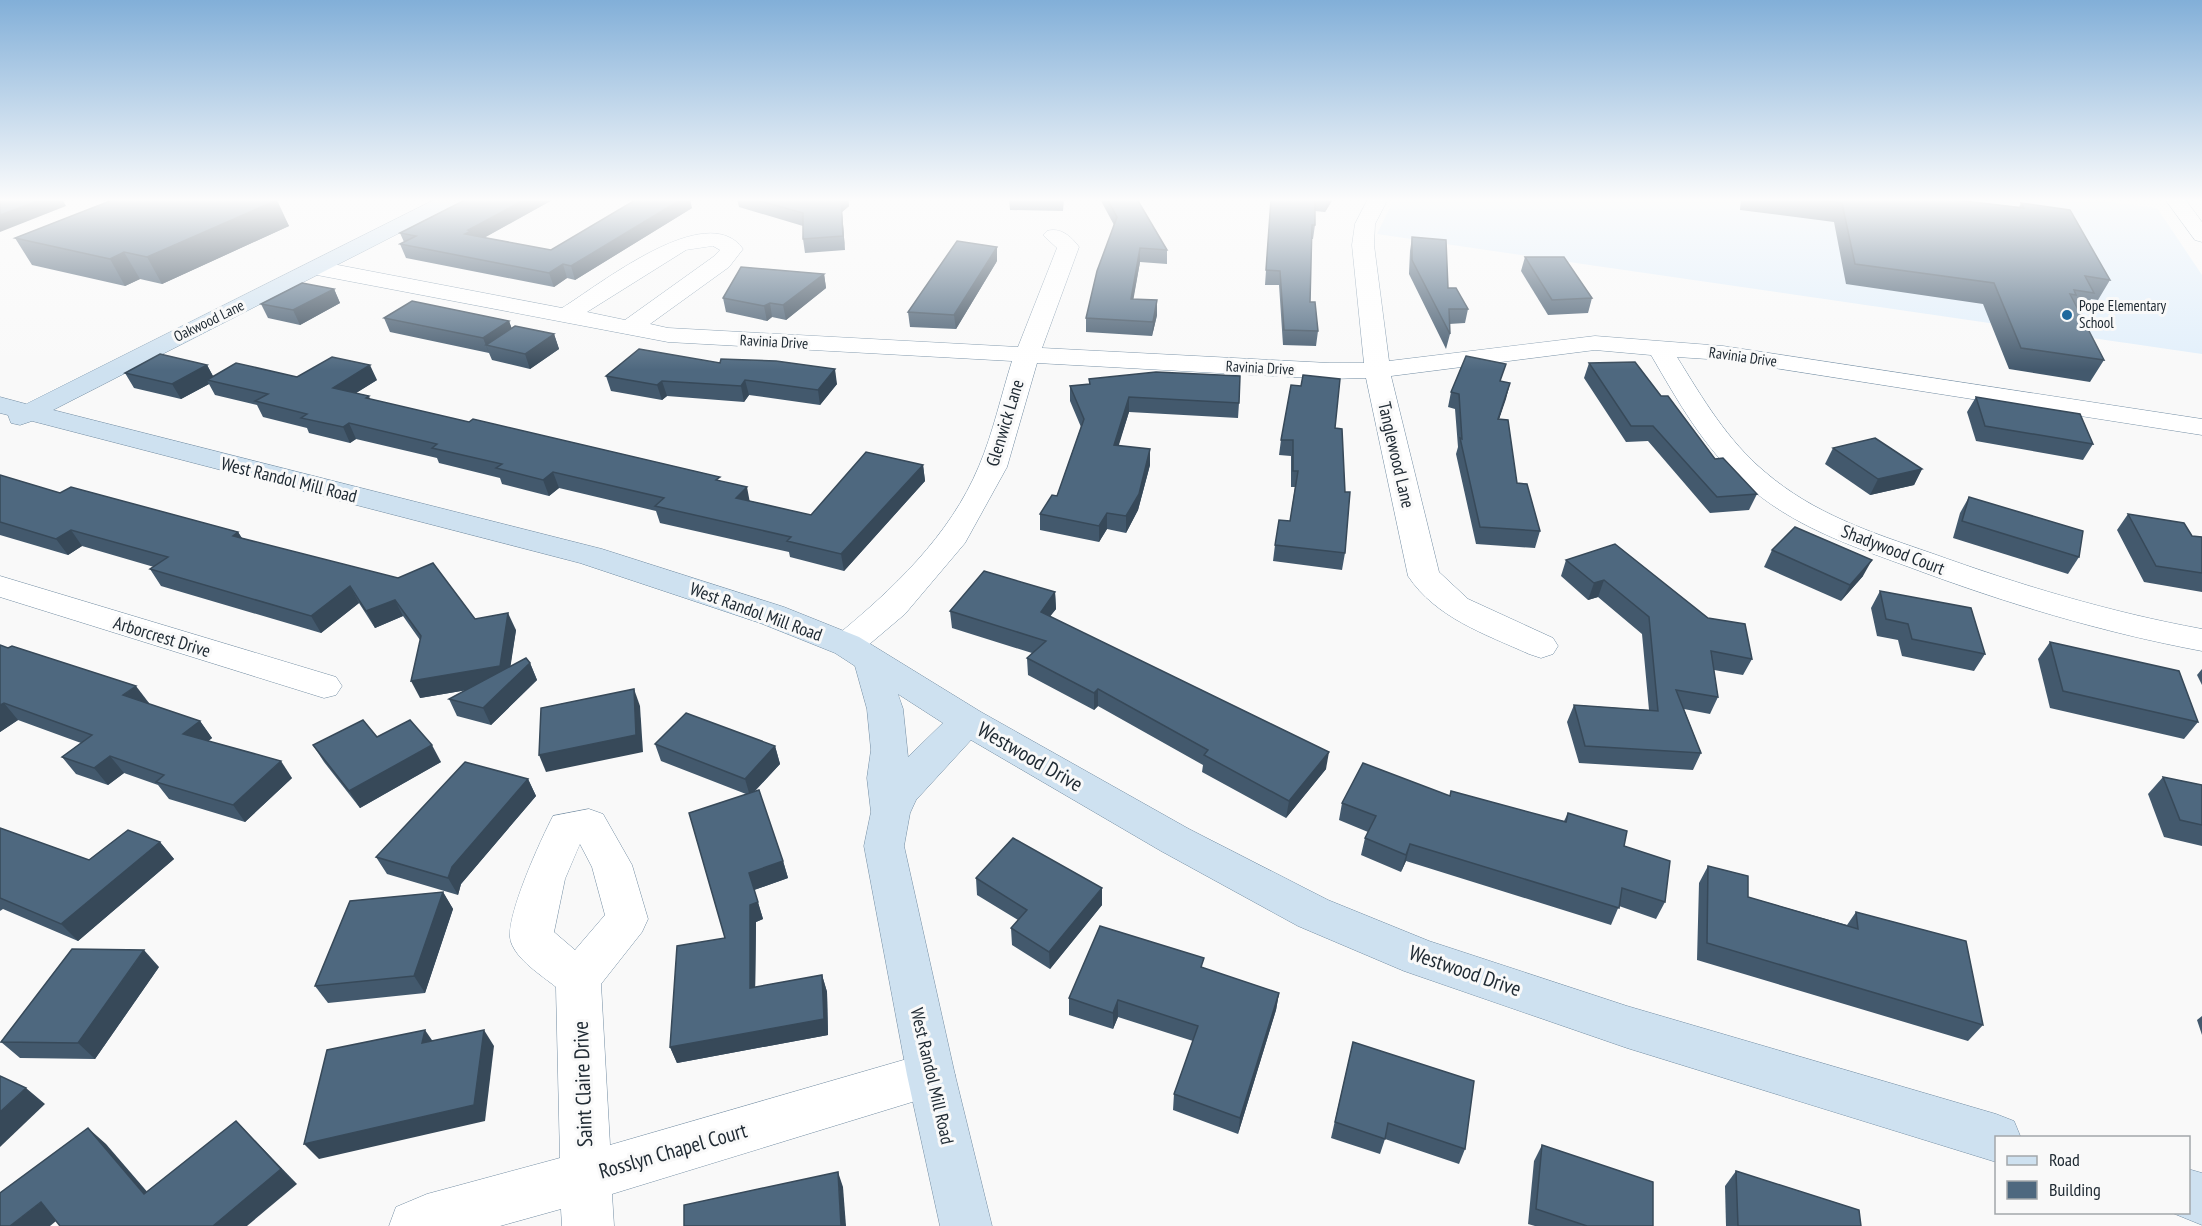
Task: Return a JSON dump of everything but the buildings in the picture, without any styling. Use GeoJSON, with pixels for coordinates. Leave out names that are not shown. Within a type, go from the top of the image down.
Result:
{"type":"FeatureCollection","features":[{"type":"Feature","properties":{"kind":"main road","name":"Oakwood Lane"},"geometry":{"type":"LineString","coordinates":[[0,428],[14,409],[340,256]]}},
{"type":"Feature","properties":{"kind":"main road","name":"West Randol Mill Road"},"geometry":{"type":"LineString","coordinates":[[14,409],[591,556],[772,615],[859,652],[968,721],[930,754],[890,811],[884,846],[930,1075],[966,1226]]}},
{"type":"Feature","properties":{"kind":"main road"},"geometry":{"type":"LineString","coordinates":[[859,652],[885,709],[890,750],[886,778],[890,811]]}},
{"type":"Feature","properties":{"kind":"main road","name":"Westwood Drive"},"geometry":{"type":"LineString","coordinates":[[968,721],[1175,840],[1313,913],[1410,953],[1627,1027],[1995,1138]]}},
{"type":"Feature","properties":{"kind":"street"},"geometry":{"type":"LineString","coordinates":[[564,317],[660,256]]}},
{"type":"Feature","properties":{"kind":"street"},"geometry":{"type":"LineString","coordinates":[[628,330],[726,256]]}},
{"type":"Feature","properties":{"kind":"street","name":"Glenwick Lane"},"geometry":{"type":"LineString","coordinates":[[859,652],[893,606],[954,536],[993,467],[1026,357],[1064,256]]}},
{"type":"Feature","properties":{"kind":"street","name":"Tanglewood Lane"},"geometry":{"type":"LineString","coordinates":[[1364,256],[1377,370],[1424,576],[1456,607],[1541,646]]}},
{"type":"Feature","properties":{"kind":"street","name":"Ravinia Drive"},"geometry":{"type":"LineString","coordinates":[[317,268],[628,330],[668,335],[1026,357],[1329,372],[1377,370],[1595,343],[1658,346],[1723,353],[2202,427]]}},
{"type":"Feature","properties":{"kind":"street","name":"Shadywood Court"},"geometry":{"type":"LineString","coordinates":[[1658,346],[1707,426],[1753,476],[1778,498],[1812,519],[2044,604],[2118,623],[2202,640]]}},
{"type":"Feature","properties":{"kind":"street","name":"Arborcrest Drive"},"geometry":{"type":"LineString","coordinates":[[0,586],[324,686]]}},
{"type":"Feature","properties":{"kind":"street","name":"Saint Claire Drive"},"geometry":{"type":"LineString","coordinates":[[578,979],[588,1226]]}},
{"type":"Feature","properties":{"kind":"street","name":"Rosslyn Chapel Court"},"geometry":{"type":"LineString","coordinates":[[416,1226],[427,1220],[586,1177],[930,1075]]}},
{"type":"Feature","properties":{"kind":"shaded area"},"geometry":{"type":"Polygon","coordinates":[[[1530,256],[2189,256],[2202,275],[2202,354],[1530,256]]]}},
{"type":"Feature","properties":{"kind":"place","name":"Pope Elementary School"},"geometry":{"type":"Point","coordinates":[2067,315]}}]}
